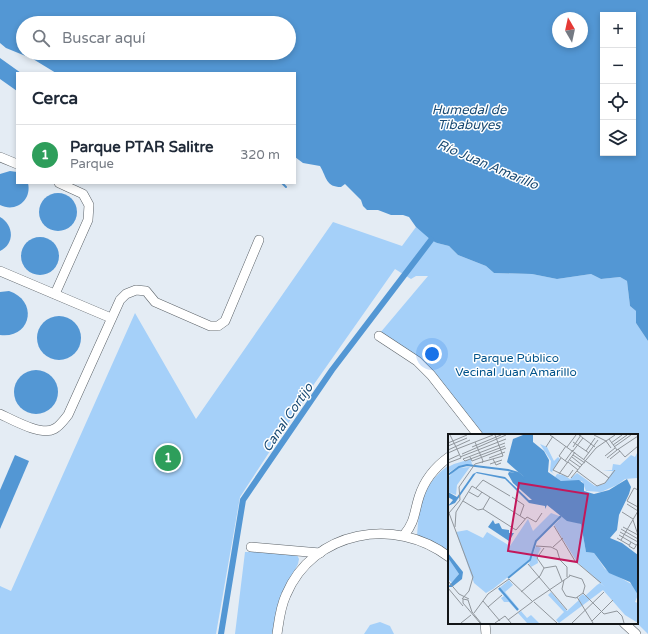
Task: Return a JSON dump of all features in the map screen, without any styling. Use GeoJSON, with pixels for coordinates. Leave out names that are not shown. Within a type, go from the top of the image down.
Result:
{"type":"FeatureCollection","features":[{"type":"Feature","properties":{"kind":"street"},"geometry":{"type":"LineString","coordinates":[[0,157],[16,164]]}},
{"type":"Feature","properties":{"kind":"street"},"geometry":{"type":"LineString","coordinates":[[55,294],[88,220],[88,205],[83,194],[61,184]]}},
{"type":"Feature","properties":{"kind":"street"},"geometry":{"type":"LineString","coordinates":[[0,414],[40,431],[49,431],[56,428],[68,416],[111,318],[120,300],[126,294],[136,290],[148,292],[155,302],[210,326],[218,326],[225,321],[259,240]]}},
{"type":"Feature","properties":{"kind":"street"},"geometry":{"type":"LineString","coordinates":[[0,271],[111,318]]}},
{"type":"Feature","properties":{"kind":"street"},"geometry":{"type":"LineString","coordinates":[[379,336],[417,361],[431,375],[477,434]]}},
{"type":"Feature","properties":{"kind":"street"},"geometry":{"type":"LineString","coordinates":[[404,535],[412,526],[419,495],[428,478],[448,458]]}},
{"type":"Feature","properties":{"kind":"street"},"geometry":{"type":"LineString","coordinates":[[277,634],[279,614],[286,595],[298,574],[320,553],[339,542],[360,535],[382,533],[404,535],[427,543],[448,556]]}},
{"type":"Feature","properties":{"kind":"street"},"geometry":{"type":"LineString","coordinates":[[251,547],[320,553]]}},
{"type":"Feature","properties":{"kind":"street"},"geometry":{"type":"LineString","coordinates":[[485,624],[486,634]]}},
{"type":"Feature","properties":{"kind":"street"},"geometry":{"type":"LineString","coordinates":[[625,624],[636,634]]}},
{"type":"Feature","properties":{"kind":"green space","name":"Parque Público Vecinal Juan Amarillo"},"geometry":{"type":"Polygon","coordinates":[[[333,222],[402,246],[416,227],[437,243],[449,246],[458,255],[486,266],[494,273],[532,274],[557,279],[591,274],[601,279],[620,277],[627,281],[630,306],[636,311],[636,323],[648,341],[648,634],[638,624],[638,434],[482,434],[476,429],[449,393],[380,333],[428,276],[416,276],[411,279],[395,269],[312,387],[240,497],[216,634],[0,634],[0,586],[11,591],[135,313],[196,419],[333,222]]]}},
{"type":"Feature","properties":{"kind":"green space"},"geometry":{"type":"Polygon","coordinates":[[[448,466],[448,552],[417,537],[419,515],[423,496],[432,480],[448,466]]]}},
{"type":"Feature","properties":{"kind":"green space"},"geometry":{"type":"Polygon","coordinates":[[[245,552],[278,552],[297,555],[299,559],[298,564],[282,595],[274,634],[235,634],[245,552]]]}},
{"type":"Feature","properties":{"kind":"green space"},"geometry":{"type":"Polygon","coordinates":[[[380,622],[390,626],[394,634],[364,634],[370,625],[380,622]]]}},
{"type":"Feature","properties":{"kind":"water","name":"Humedal de Tibabuyes"},"geometry":{"type":"Polygon","coordinates":[[[0,0],[648,0],[648,341],[636,323],[636,311],[630,306],[627,281],[620,277],[601,279],[591,274],[557,279],[532,274],[494,273],[486,266],[458,255],[449,246],[431,240],[416,227],[409,217],[403,215],[391,215],[378,210],[367,210],[363,206],[361,200],[345,184],[341,187],[336,187],[330,184],[320,166],[303,163],[296,158],[296,72],[54,72],[35,60],[296,60],[296,16],[16,16],[16,52],[6,48],[0,43],[0,0]]]}},
{"type":"Feature","properties":{"kind":"water"},"geometry":{"type":"Polygon","coordinates":[[[0,58],[20,72],[16,72],[16,90],[0,79],[0,58]]]}},
{"type":"Feature","properties":{"kind":"water"},"geometry":{"type":"Polygon","coordinates":[[[10,171],[16,172],[16,184],[28,184],[28,195],[22,203],[12,207],[0,205],[0,174],[10,171]]]}},
{"type":"Feature","properties":{"kind":"water"},"geometry":{"type":"Polygon","coordinates":[[[58,193],[71,199],[77,212],[71,225],[58,231],[45,225],[39,212],[45,199],[58,193]]]}},
{"type":"Feature","properties":{"kind":"water"},"geometry":{"type":"Polygon","coordinates":[[[0,217],[5,220],[11,234],[8,244],[0,251],[0,217]]]}},
{"type":"Feature","properties":{"kind":"water"},"geometry":{"type":"Polygon","coordinates":[[[40,237],[53,243],[59,256],[53,269],[40,275],[27,269],[21,256],[27,243],[40,237]]]}},
{"type":"Feature","properties":{"kind":"water"},"geometry":{"type":"Polygon","coordinates":[[[9,291],[18,296],[25,303],[28,310],[27,318],[19,331],[11,335],[0,335],[0,292],[9,291]]]}},
{"type":"Feature","properties":{"kind":"water"},"geometry":{"type":"Polygon","coordinates":[[[55,316],[63,316],[68,317],[75,322],[80,329],[80,347],[75,354],[68,359],[55,360],[47,357],[40,350],[37,342],[37,334],[40,326],[47,319],[55,316]]]}},
{"type":"Feature","properties":{"kind":"water"},"geometry":{"type":"Polygon","coordinates":[[[32,370],[40,370],[45,371],[52,376],[57,383],[57,401],[52,408],[45,413],[32,414],[24,411],[17,404],[14,396],[14,388],[17,380],[24,373],[32,370]]]}},
{"type":"Feature","properties":{"kind":"water"},"geometry":{"type":"Polygon","coordinates":[[[15,455],[29,461],[0,529],[0,490],[15,455]]]}},
{"type":"Feature","properties":{"kind":"waterway"},"geometry":{"type":"LineString","coordinates":[[283,184],[286,187]]}},
{"type":"Feature","properties":{"kind":"waterway","name":"Canal Cortijo"},"geometry":{"type":"LineString","coordinates":[[221,634],[243,500],[332,370],[431,240]]}},
{"type":"Feature","properties":{"kind":"place","name":"Parque PTAR Salitre"},"geometry":{"type":"Point","coordinates":[168,458]}},
{"type":"Feature","properties":{"kind":"water label","name":"Río Juan Amarillo"},"geometry":{"type":"Point","coordinates":[488,164]}}]}
